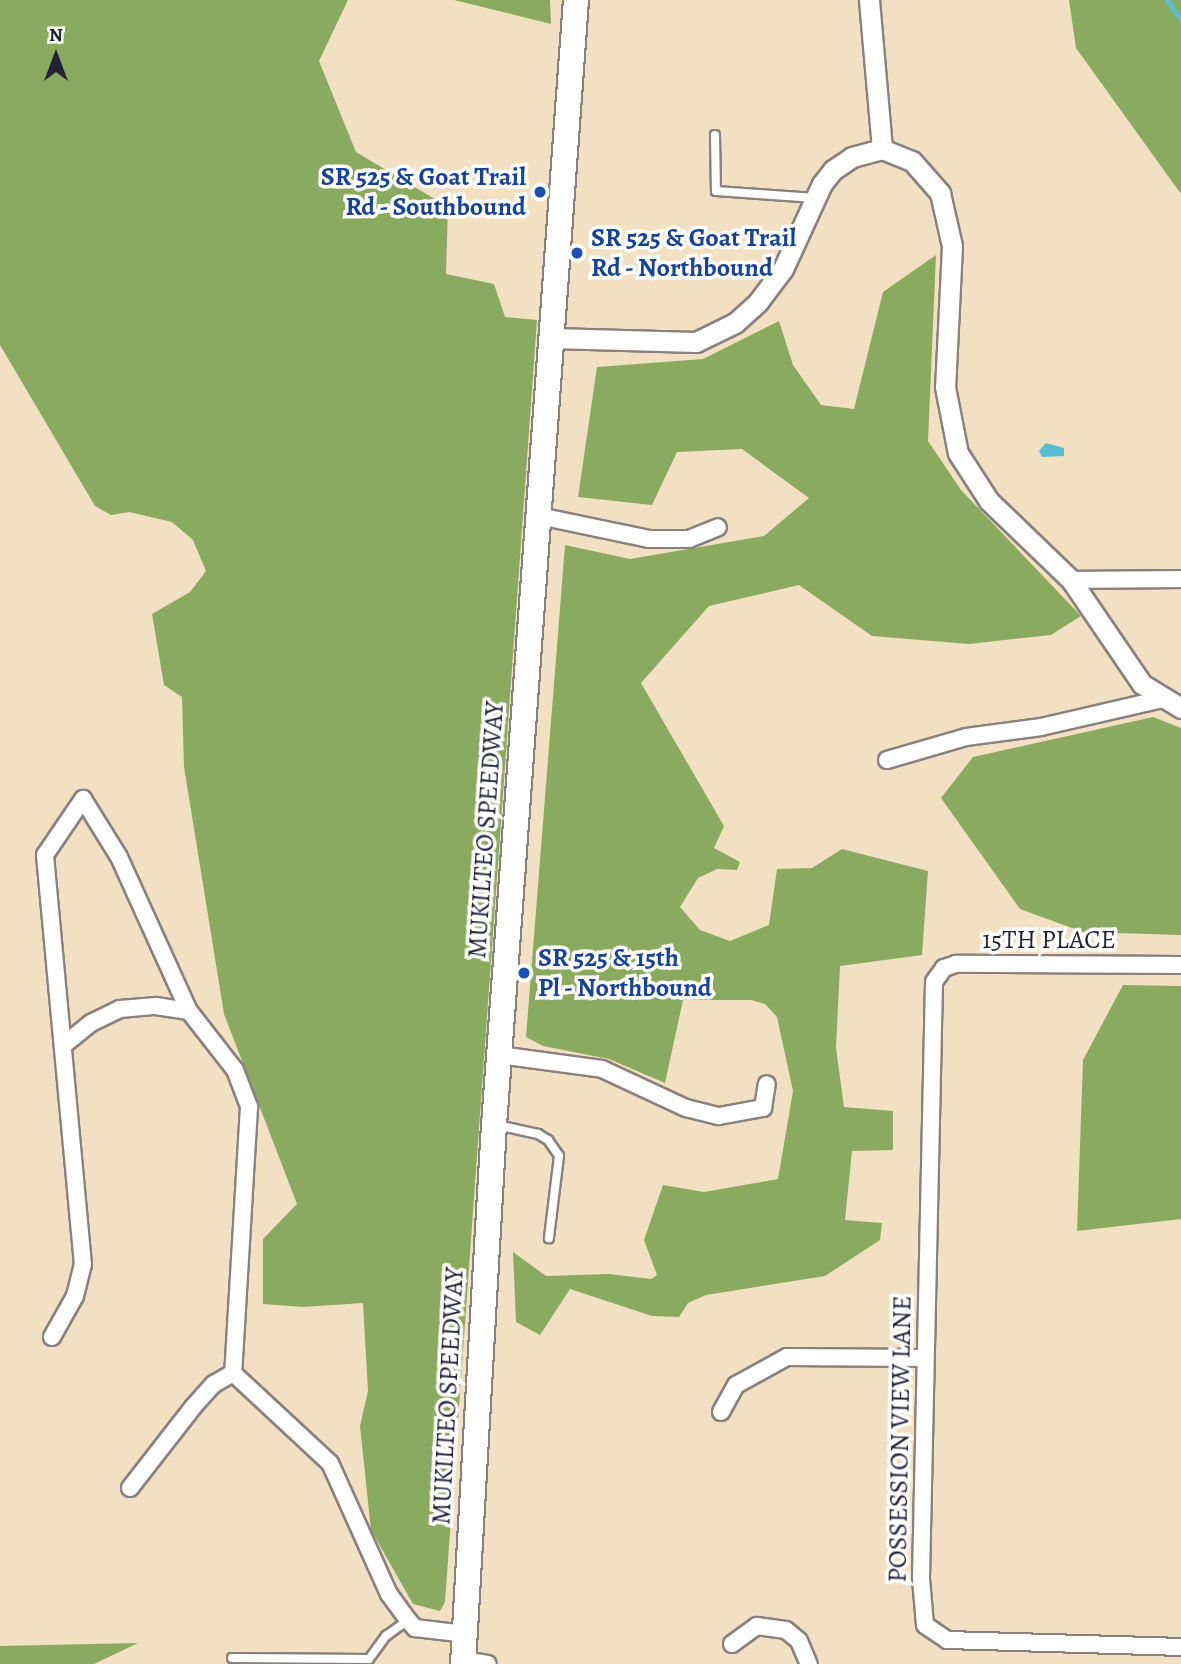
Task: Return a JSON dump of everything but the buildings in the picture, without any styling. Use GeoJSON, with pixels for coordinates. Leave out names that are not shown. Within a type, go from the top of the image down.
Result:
{"type":"FeatureCollection","features":[{"type":"Feature","properties":{"kind":"main road","name":"MUKILTEO SPEEDWAY"},"geometry":{"type":"LineString","coordinates":[[463,1662],[494,1125],[576,0]]}},
{"type":"Feature","properties":{"kind":"street"},"geometry":{"type":"LineString","coordinates":[[869,0],[882,149]]}},
{"type":"Feature","properties":{"kind":"street"},"geometry":{"type":"LineString","coordinates":[[552,338],[696,342],[735,323],[758,302],[783,269],[815,198],[842,162],[882,149],[922,168],[940,192],[946,211],[953,282],[946,387],[958,453],[989,501],[1071,580],[1127,667],[1162,699],[1181,708]]}},
{"type":"Feature","properties":{"kind":"street"},"geometry":{"type":"LineString","coordinates":[[539,516],[649,539],[689,539],[718,527]]}},
{"type":"Feature","properties":{"kind":"street"},"geometry":{"type":"LineString","coordinates":[[1071,580],[1181,579]]}},
{"type":"Feature","properties":{"kind":"street"},"geometry":{"type":"LineString","coordinates":[[887,760],[966,737],[1041,727],[1162,699]]}},
{"type":"Feature","properties":{"kind":"street"},"geometry":{"type":"LineString","coordinates":[[52,1337],[75,1296],[83,1265],[65,1044],[45,855],[50,842],[83,799],[120,857],[189,1012],[235,1070],[249,1107],[233,1373]]}},
{"type":"Feature","properties":{"kind":"street","name":"15TH PLACE"},"geometry":{"type":"LineString","coordinates":[[931,992],[938,974],[956,964],[1181,965]]}},
{"type":"Feature","properties":{"kind":"street","name":"POSSESSION VIEW LANE"},"geometry":{"type":"LineString","coordinates":[[931,992],[933,1191],[924,1358],[921,1579],[923,1619],[929,1631],[961,1642],[1181,1647]]}},
{"type":"Feature","properties":{"kind":"street"},"geometry":{"type":"LineString","coordinates":[[65,1044],[91,1023],[120,1009],[156,1006],[189,1012]]}},
{"type":"Feature","properties":{"kind":"street"},"geometry":{"type":"LineString","coordinates":[[499,1055],[602,1069],[686,1108],[719,1116],[759,1111],[766,1104],[767,1084]]}},
{"type":"Feature","properties":{"kind":"street"},"geometry":{"type":"LineString","coordinates":[[721,1412],[736,1385],[787,1357],[924,1358]]}},
{"type":"Feature","properties":{"kind":"street"},"geometry":{"type":"LineString","coordinates":[[130,1488],[193,1407],[214,1384],[233,1373]]}},
{"type":"Feature","properties":{"kind":"street"},"geometry":{"type":"LineString","coordinates":[[233,1373],[330,1463],[389,1594],[415,1628],[465,1634]]}},
{"type":"Feature","properties":{"kind":"street"},"geometry":{"type":"LineString","coordinates":[[732,1644],[757,1626],[786,1630],[799,1641],[809,1664]]}},
{"type":"Feature","properties":{"kind":"street"},"geometry":{"type":"LineString","coordinates":[[463,1662],[488,1664]]}},
{"type":"Feature","properties":{"kind":"lane"},"geometry":{"type":"LineString","coordinates":[[715,135],[716,191],[815,198]]}},
{"type":"Feature","properties":{"kind":"lane"},"geometry":{"type":"LineString","coordinates":[[494,1125],[538,1134],[559,1156],[549,1238]]}},
{"type":"Feature","properties":{"kind":"lane"},"geometry":{"type":"LineString","coordinates":[[232,1658],[369,1658],[386,1636],[408,1620]]}},
{"type":"Feature","properties":{"kind":"green space"},"geometry":{"type":"Polygon","coordinates":[[[0,0],[348,0],[319,61],[356,152],[448,207],[446,274],[494,284],[505,317],[537,320],[445,1602],[440,1611],[413,1604],[371,1530],[360,1426],[368,1391],[363,1303],[303,1307],[263,1304],[263,1239],[297,1204],[224,1014],[184,767],[182,697],[164,685],[152,614],[190,592],[206,571],[193,540],[172,522],[129,512],[111,515],[95,506],[0,345],[0,0]]]}},
{"type":"Feature","properties":{"kind":"green space"},"geometry":{"type":"Polygon","coordinates":[[[454,0],[550,0],[551,24],[454,0]]]}},
{"type":"Feature","properties":{"kind":"green space"},"geometry":{"type":"Polygon","coordinates":[[[1069,0],[1181,0],[1181,194],[1076,48],[1069,0]]]}},
{"type":"Feature","properties":{"kind":"green space"},"geometry":{"type":"Polygon","coordinates":[[[936,255],[928,441],[961,490],[1081,616],[1051,635],[969,644],[872,636],[799,585],[709,606],[641,683],[724,826],[714,848],[740,862],[737,870],[717,869],[698,878],[680,907],[700,930],[730,941],[769,925],[777,869],[812,868],[842,849],[928,871],[922,955],[840,966],[836,1048],[844,1107],[893,1111],[893,1150],[852,1151],[845,1220],[882,1223],[880,1240],[825,1276],[706,1295],[688,1303],[679,1317],[652,1316],[570,1289],[540,1335],[516,1322],[513,1252],[546,1276],[609,1274],[651,1279],[657,1275],[644,1240],[663,1185],[704,1192],[778,1179],[793,1091],[777,1017],[765,1004],[751,1000],[683,1000],[665,1083],[609,1059],[543,1046],[526,1037],[565,545],[630,559],[764,536],[809,498],[742,449],[677,452],[652,505],[578,497],[597,367],[703,359],[779,321],[793,365],[821,405],[854,409],[883,292],[936,255]]]}},
{"type":"Feature","properties":{"kind":"green space"},"geometry":{"type":"Polygon","coordinates":[[[1153,717],[1181,728],[1181,935],[1083,932],[1020,909],[941,798],[973,757],[1153,717]]]}},
{"type":"Feature","properties":{"kind":"green space"},"geometry":{"type":"Polygon","coordinates":[[[1123,985],[1181,986],[1181,1219],[1077,1231],[1083,1060],[1123,985]]]}},
{"type":"Feature","properties":{"kind":"green space"},"geometry":{"type":"Polygon","coordinates":[[[138,1643],[94,1664],[0,1664],[0,1646],[138,1643]]]}},
{"type":"Feature","properties":{"kind":"water"},"geometry":{"type":"Polygon","coordinates":[[[1046,443],[1064,448],[1064,456],[1042,457],[1039,451],[1046,443]]]}},
{"type":"Feature","properties":{"kind":"waterway"},"geometry":{"type":"LineString","coordinates":[[1167,0],[1181,20]]}},
{"type":"Feature","properties":{"kind":"place","name":"SR 525 & Goat Trail Rd - Southbound"},"geometry":{"type":"Point","coordinates":[540,192]}},
{"type":"Feature","properties":{"kind":"place","name":"SR 525 & Goat Trail Rd - Northbound"},"geometry":{"type":"Point","coordinates":[577,253]}},
{"type":"Feature","properties":{"kind":"place","name":"SR 525 & 15th Pl - Northbound"},"geometry":{"type":"Point","coordinates":[524,973]}}]}
